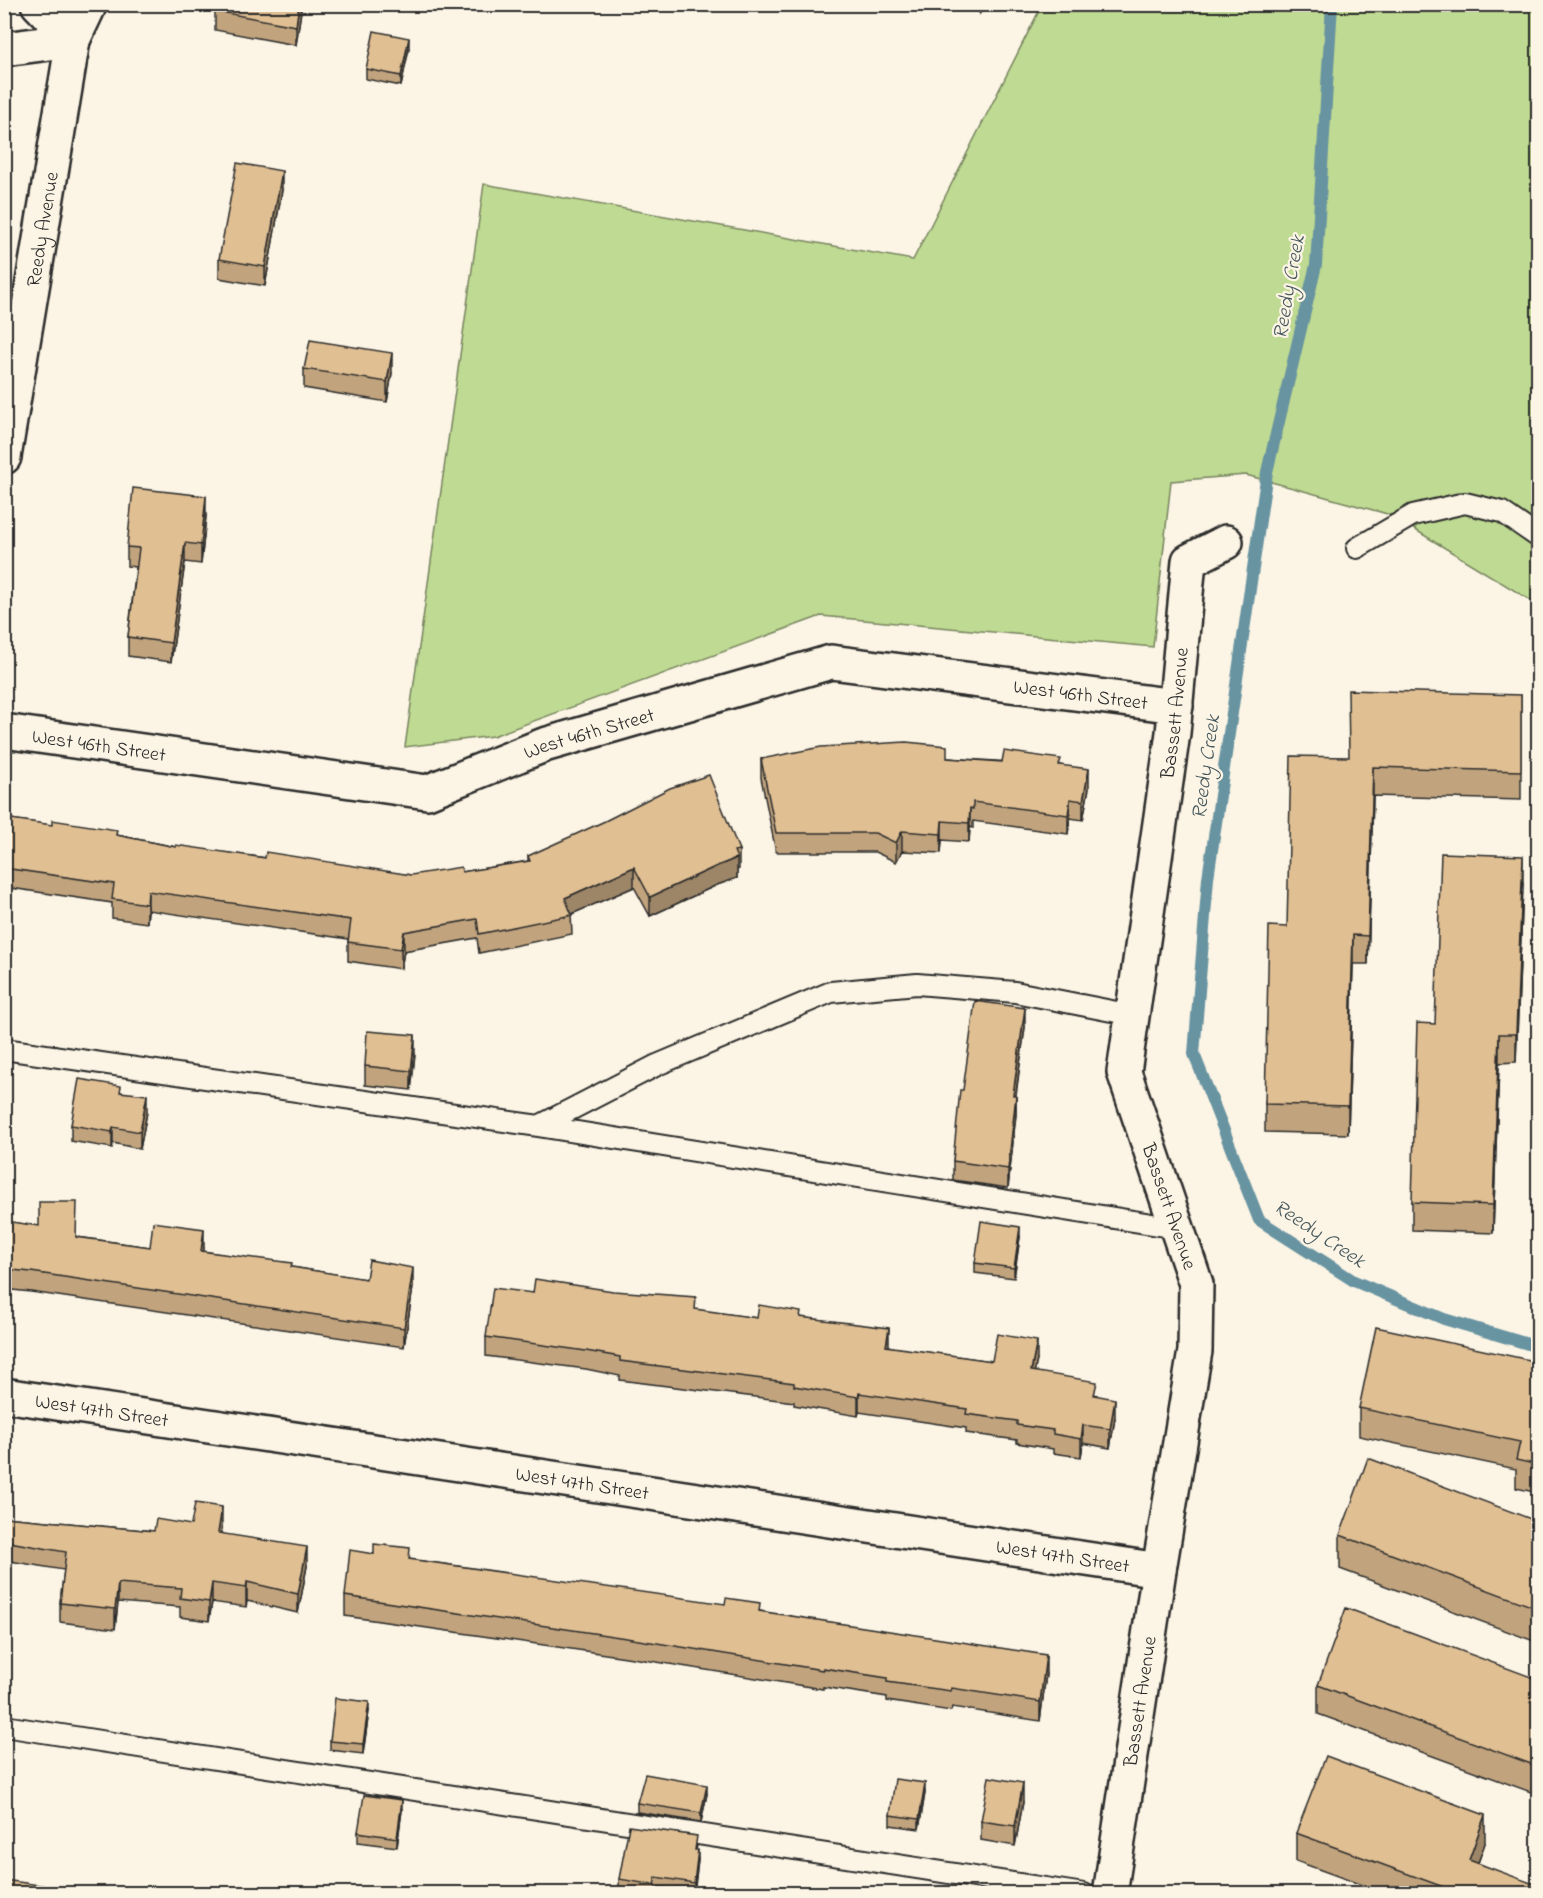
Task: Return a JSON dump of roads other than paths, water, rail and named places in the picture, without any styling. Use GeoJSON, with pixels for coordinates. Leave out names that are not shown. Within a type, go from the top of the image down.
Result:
{"type":"FeatureCollection","features":[{"type":"Feature","properties":{"kind":"street"},"geometry":{"type":"LineString","coordinates":[[38,4],[73,40]]}},
{"type":"Feature","properties":{"kind":"street","name":"Reedy Avenue"},"geometry":{"type":"LineString","coordinates":[[4,457],[8,400],[73,40],[90,4]]}},
{"type":"Feature","properties":{"kind":"street"},"geometry":{"type":"LineString","coordinates":[[4,48],[73,40]]}},
{"type":"Feature","properties":{"kind":"street","name":"Bassett Avenue"},"geometry":{"type":"LineString","coordinates":[[1110,1893],[1195,1351],[1196,1284],[1124,1072],[1176,706],[1189,561],[1226,542]]}},
{"type":"Feature","properties":{"kind":"street","name":"West 46th Street"},"geometry":{"type":"LineString","coordinates":[[4,732],[427,792],[544,745],[831,662],[1176,706]]}},
{"type":"Feature","properties":{"kind":"street","name":"West 47th Street"},"geometry":{"type":"LineString","coordinates":[[4,1395],[1159,1570]]}},
{"type":"Feature","properties":{"kind":"lane"},"geometry":{"type":"LineString","coordinates":[[1357,548],[1413,515],[1465,503],[1502,512],[1539,537]]}},
{"type":"Feature","properties":{"kind":"lane"},"geometry":{"type":"LineString","coordinates":[[540,1126],[657,1065],[831,992],[917,984],[1015,992],[1132,1015]]}},
{"type":"Feature","properties":{"kind":"lane"},"geometry":{"type":"LineString","coordinates":[[4,1049],[540,1126],[1177,1228]]}},
{"type":"Feature","properties":{"kind":"lane"},"geometry":{"type":"LineString","coordinates":[[4,1726],[1084,1893]]}},
{"type":"Feature","properties":{"kind":"waterway","name":"Reedy Creek"},"geometry":{"type":"LineString","coordinates":[[1332,4],[1316,265],[1267,472],[1208,878],[1194,1054],[1259,1220],[1354,1281],[1444,1319],[1538,1347]]}}]}
